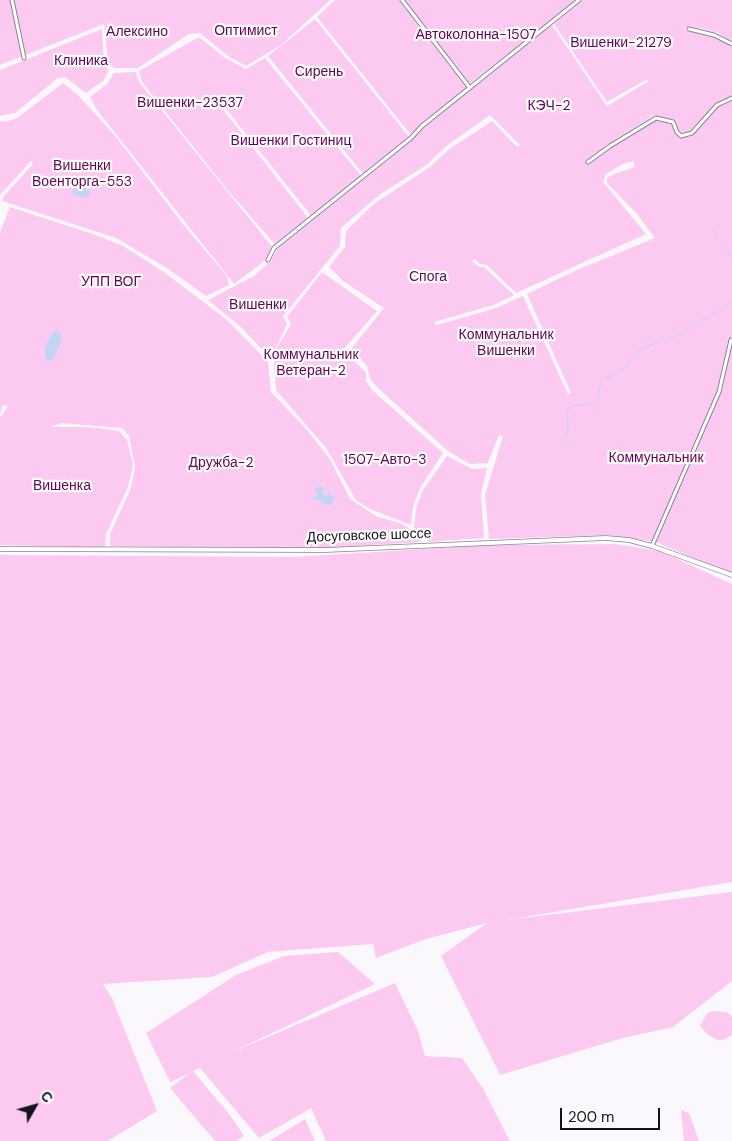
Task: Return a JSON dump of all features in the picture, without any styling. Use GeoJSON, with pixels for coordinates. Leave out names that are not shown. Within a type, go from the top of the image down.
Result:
{"type":"FeatureCollection","features":[{"type":"Feature","properties":{"kind":"main road","name":"Досуговское шоссе"},"geometry":{"type":"LineString","coordinates":[[0,549],[325,550],[489,541],[606,538],[629,540],[652,546],[732,575]]}},
{"type":"Feature","properties":{"kind":"street"},"geometry":{"type":"LineString","coordinates":[[12,0],[24,58]]}},
{"type":"Feature","properties":{"kind":"street"},"geometry":{"type":"LineString","coordinates":[[402,0],[470,88]]}},
{"type":"Feature","properties":{"kind":"street"},"geometry":{"type":"LineString","coordinates":[[268,260],[274,248],[579,0]]}},
{"type":"Feature","properties":{"kind":"street"},"geometry":{"type":"LineString","coordinates":[[689,28],[714,34],[732,44]]}},
{"type":"Feature","properties":{"kind":"street"},"geometry":{"type":"LineString","coordinates":[[588,162],[656,118],[673,122],[681,136],[692,133],[717,105],[732,98]]}},
{"type":"Feature","properties":{"kind":"street"},"geometry":{"type":"LineString","coordinates":[[652,546],[719,392],[731,340]]}},
{"type":"Feature","properties":{"kind":"green space","name":"Алексино"},"geometry":{"type":"Polygon","coordinates":[[[0,0],[330,0],[281,45],[246,66],[228,56],[200,33],[189,34],[138,68],[114,68],[108,62],[104,24],[0,65],[0,0]]]}},
{"type":"Feature","properties":{"kind":"green space"},"geometry":{"type":"Polygon","coordinates":[[[335,0],[401,0],[468,87],[410,134],[317,17],[335,0]]]}},
{"type":"Feature","properties":{"kind":"green space","name":"Автоколонна-1507"},"geometry":{"type":"Polygon","coordinates":[[[404,0],[578,0],[469,84],[404,0]]]}},
{"type":"Feature","properties":{"kind":"green space"},"geometry":{"type":"Polygon","coordinates":[[[583,0],[732,0],[732,42],[718,33],[701,28],[687,27],[685,30],[720,39],[732,47],[732,96],[717,103],[692,131],[684,134],[679,131],[676,122],[654,115],[608,144],[585,163],[587,165],[614,144],[655,119],[673,125],[676,135],[680,137],[693,134],[719,105],[732,100],[732,575],[656,542],[609,535],[489,539],[485,495],[503,436],[499,435],[488,463],[470,464],[448,451],[378,388],[370,379],[367,366],[351,349],[384,308],[343,281],[329,267],[345,247],[346,231],[375,203],[430,167],[448,150],[492,121],[517,147],[520,145],[490,115],[445,147],[428,164],[379,195],[341,228],[340,246],[283,316],[287,324],[271,359],[241,327],[208,300],[254,276],[271,261],[277,249],[411,141],[418,131],[552,25],[607,106],[649,81],[646,80],[607,102],[554,24],[583,0]],[[633,161],[623,164],[606,174],[603,182],[646,234],[516,293],[487,265],[480,264],[475,259],[472,262],[480,267],[484,267],[514,295],[494,305],[434,322],[437,325],[496,308],[523,296],[568,394],[571,393],[527,294],[577,270],[655,238],[637,214],[607,183],[607,178],[614,174],[635,167],[633,161]]]}},
{"type":"Feature","properties":{"kind":"green space","name":"Сирень"},"geometry":{"type":"Polygon","coordinates":[[[315,19],[409,137],[363,174],[268,56],[315,19]]]}},
{"type":"Feature","properties":{"kind":"green space","name":"Клиника"},"geometry":{"type":"Polygon","coordinates":[[[102,29],[104,63],[109,71],[103,81],[86,93],[65,77],[58,78],[15,113],[0,116],[0,70],[102,29]]]}},
{"type":"Feature","properties":{"kind":"green space"},"geometry":{"type":"Polygon","coordinates":[[[199,37],[225,58],[246,69],[265,58],[362,177],[312,217],[216,96],[213,97],[309,219],[275,244],[229,192],[142,82],[139,71],[199,37]]]}},
{"type":"Feature","properties":{"kind":"green space","name":"Вишенки"},"geometry":{"type":"Polygon","coordinates":[[[136,72],[139,82],[273,248],[267,259],[234,284],[97,110],[90,97],[107,84],[114,73],[136,72]]]}},
{"type":"Feature","properties":{"kind":"green space","name":"Вишенки Военторга-553"},"geometry":{"type":"Polygon","coordinates":[[[63,83],[78,95],[116,137],[186,228],[227,276],[229,285],[206,296],[167,268],[116,238],[2,201],[4,196],[33,164],[31,161],[0,195],[0,121],[5,122],[17,118],[63,83]]]}},
{"type":"Feature","properties":{"kind":"green space"},"geometry":{"type":"Polygon","coordinates":[[[10,207],[93,234],[123,246],[164,272],[227,320],[268,362],[271,392],[307,430],[330,459],[350,499],[376,516],[402,524],[415,532],[421,542],[304,549],[110,546],[110,534],[131,488],[135,467],[129,436],[122,428],[61,423],[51,427],[88,427],[119,431],[127,440],[133,465],[128,487],[106,534],[105,548],[0,545],[0,418],[8,406],[3,405],[0,413],[0,232],[10,207]]]}},
{"type":"Feature","properties":{"kind":"green space"},"geometry":{"type":"Polygon","coordinates":[[[322,272],[377,311],[344,349],[366,373],[366,381],[373,391],[443,453],[420,488],[413,507],[411,525],[370,509],[356,500],[326,448],[276,390],[274,364],[278,346],[291,324],[287,317],[322,272]]]}},
{"type":"Feature","properties":{"kind":"green space"},"geometry":{"type":"Polygon","coordinates":[[[447,456],[472,469],[487,468],[481,494],[484,538],[429,542],[414,528],[416,508],[423,490],[447,456]]]}},
{"type":"Feature","properties":{"kind":"green space"},"geometry":{"type":"Polygon","coordinates":[[[616,544],[660,551],[732,584],[732,882],[507,920],[732,892],[732,981],[673,1027],[623,1038],[500,1075],[441,956],[487,923],[426,939],[376,958],[373,944],[268,952],[212,977],[103,984],[112,998],[157,1111],[108,1141],[0,1141],[0,555],[294,557],[487,545],[616,544]]]}},
{"type":"Feature","properties":{"kind":"green space"},"geometry":{"type":"Polygon","coordinates":[[[338,952],[375,984],[230,1053],[395,983],[418,1031],[425,1056],[462,1058],[482,1087],[510,1141],[326,1141],[311,1108],[259,1138],[200,1068],[193,1071],[230,1115],[244,1136],[237,1141],[215,1141],[170,1088],[190,1073],[170,1082],[146,1033],[236,975],[284,956],[338,952]]]}},
{"type":"Feature","properties":{"kind":"green space"},"geometry":{"type":"Polygon","coordinates":[[[713,1011],[727,1012],[732,1017],[732,1035],[723,1040],[717,1040],[708,1035],[700,1026],[707,1013],[713,1011]]]}},
{"type":"Feature","properties":{"kind":"green space"},"geometry":{"type":"Polygon","coordinates":[[[681,1110],[689,1113],[699,1141],[684,1141],[681,1110]]]}},
{"type":"Feature","properties":{"kind":"green space"},"geometry":{"type":"Polygon","coordinates":[[[305,1119],[315,1141],[269,1141],[305,1119]]]}},
{"type":"Feature","properties":{"kind":"water"},"geometry":{"type":"Polygon","coordinates":[[[75,185],[89,190],[90,194],[83,198],[75,195],[72,192],[75,185]]]}},
{"type":"Feature","properties":{"kind":"water"},"geometry":{"type":"Polygon","coordinates":[[[57,329],[62,335],[59,347],[52,361],[47,360],[44,352],[49,338],[57,329]]]}},
{"type":"Feature","properties":{"kind":"water"},"geometry":{"type":"Polygon","coordinates":[[[320,486],[325,489],[322,492],[324,494],[328,495],[329,492],[335,499],[330,506],[312,498],[318,496],[315,488],[320,486]]]}},
{"type":"Feature","properties":{"kind":"waterway"},"geometry":{"type":"LineString","coordinates":[[712,230],[732,258]]}},
{"type":"Feature","properties":{"kind":"waterway"},"geometry":{"type":"LineString","coordinates":[[563,443],[568,427],[567,411],[571,406],[591,404],[598,400],[601,379],[617,374],[621,368],[626,368],[638,350],[680,334],[732,302]]}},
{"type":"Feature","properties":{"kind":"park label","name":"Оптимист"},"geometry":{"type":"Point","coordinates":[246,31]}},
{"type":"Feature","properties":{"kind":"park label","name":"Вишенки-21279"},"geometry":{"type":"Point","coordinates":[621,43]}},
{"type":"Feature","properties":{"kind":"park label","name":"Вишенки-23537"},"geometry":{"type":"Point","coordinates":[190,103]}},
{"type":"Feature","properties":{"kind":"park label","name":"КЭЧ-2"},"geometry":{"type":"Point","coordinates":[549,106]}},
{"type":"Feature","properties":{"kind":"park label","name":"Вишенки Гостиниц"},"geometry":{"type":"Point","coordinates":[291,141]}},
{"type":"Feature","properties":{"kind":"park label","name":"Спога"},"geometry":{"type":"Point","coordinates":[428,277]}},
{"type":"Feature","properties":{"kind":"park label","name":"УПП ВОГ"},"geometry":{"type":"Point","coordinates":[111,282]}},
{"type":"Feature","properties":{"kind":"park label","name":"Коммунальник Вишенки"},"geometry":{"type":"Point","coordinates":[506,344]}},
{"type":"Feature","properties":{"kind":"park label","name":"Коммунальник Ветеран-2"},"geometry":{"type":"Point","coordinates":[311,364]}},
{"type":"Feature","properties":{"kind":"park label","name":"Коммунальник"},"geometry":{"type":"Point","coordinates":[656,458]}},
{"type":"Feature","properties":{"kind":"park label","name":"1507-Авто-3"},"geometry":{"type":"Point","coordinates":[385,460]}},
{"type":"Feature","properties":{"kind":"park label","name":"Дружба-2"},"geometry":{"type":"Point","coordinates":[221,463]}},
{"type":"Feature","properties":{"kind":"park label","name":"Вишенка"},"geometry":{"type":"Point","coordinates":[62,486]}}]}
